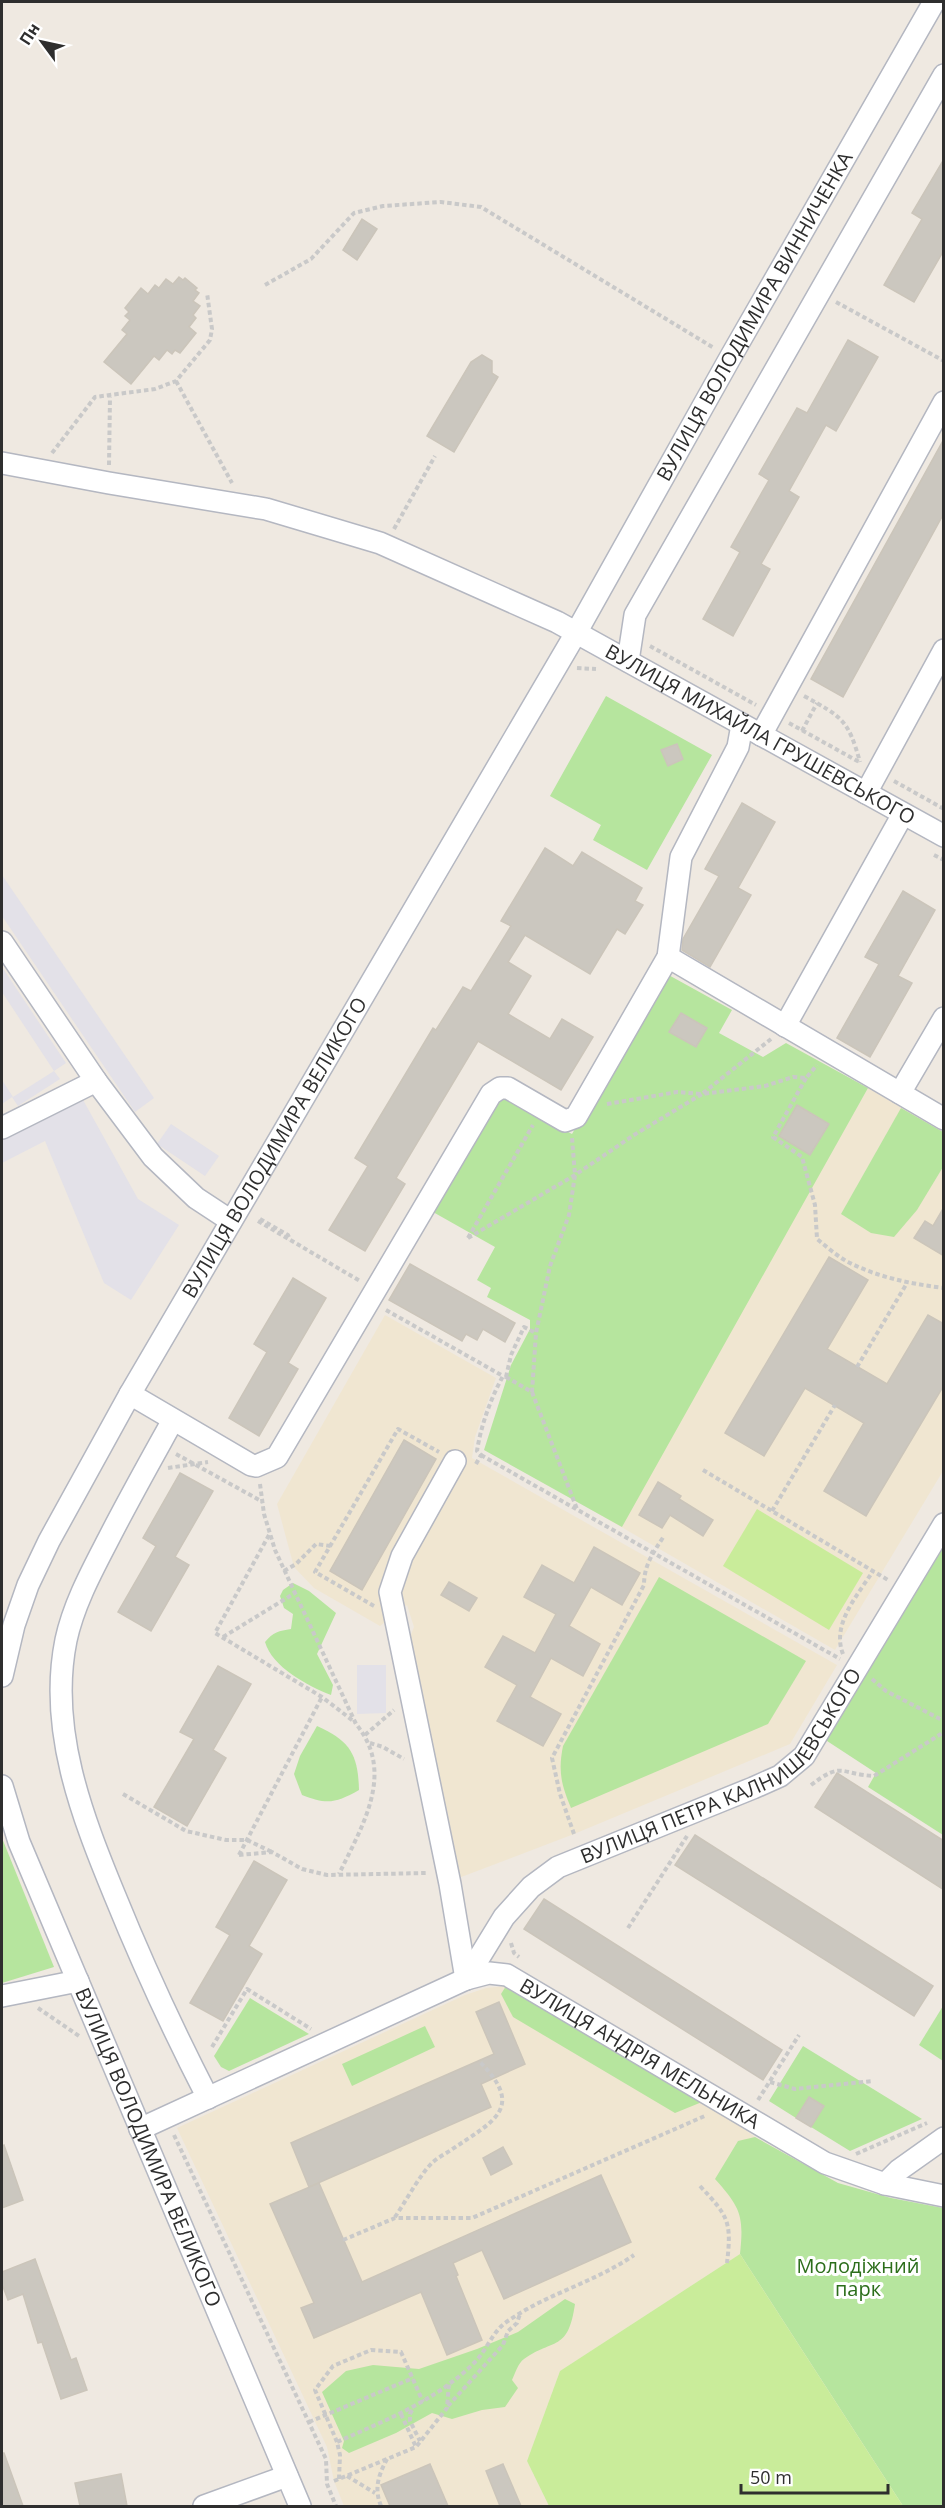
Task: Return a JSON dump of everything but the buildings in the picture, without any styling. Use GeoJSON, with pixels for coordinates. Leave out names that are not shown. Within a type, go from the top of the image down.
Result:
{"type":"FeatureCollection","features":[{"type":"Feature","properties":{"kind":"street","name":"ВУЛИЦЯ ВОЛОДИМИРА ВИННИЧЕНКА"},"geometry":{"type":"LineString","coordinates":[[576,633],[934,2]]}},
{"type":"Feature","properties":{"kind":"street"},"geometry":{"type":"LineString","coordinates":[[628,661],[635,615],[944,75]]}},
{"type":"Feature","properties":{"kind":"street"},"geometry":{"type":"LineString","coordinates":[[761,735],[944,402]]}},
{"type":"Feature","properties":{"kind":"street","name":"ВУЛИЦЯ МИХАЙЛА ГРУШЕВСЬКОГО"},"geometry":{"type":"LineString","coordinates":[[2,463],[266,509],[385,546],[576,633],[944,836]]}},
{"type":"Feature","properties":{"kind":"street","name":"ВУЛИЦЯ ВОЛОДИМИРА ВЕЛИКОГО"},"geometry":{"type":"LineString","coordinates":[[2,1676],[14,1625],[49,1541],[130,1395],[576,633]]}},
{"type":"Feature","properties":{"kind":"street"},"geometry":{"type":"LineString","coordinates":[[866,793],[944,650]]}},
{"type":"Feature","properties":{"kind":"street"},"geometry":{"type":"LineString","coordinates":[[130,1395],[256,1466],[270,1461],[282,1450],[491,1094],[500,1088],[508,1088],[543,1108],[572,1115],[668,957],[681,857],[738,747],[742,724]]}},
{"type":"Feature","properties":{"kind":"street"},"geometry":{"type":"LineString","coordinates":[[785,1026],[903,814]]}},
{"type":"Feature","properties":{"kind":"street"},"geometry":{"type":"LineString","coordinates":[[2,942],[96,1081],[153,1157],[196,1198],[231,1221]]}},
{"type":"Feature","properties":{"kind":"street"},"geometry":{"type":"LineString","coordinates":[[668,957],[944,1119]]}},
{"type":"Feature","properties":{"kind":"street"},"geometry":{"type":"LineString","coordinates":[[900,1094],[944,1017]]}},
{"type":"Feature","properties":{"kind":"street"},"geometry":{"type":"LineString","coordinates":[[2,1128],[96,1081]]}},
{"type":"Feature","properties":{"kind":"street"},"geometry":{"type":"LineString","coordinates":[[173,1420],[94,1566],[71,1621],[63,1659],[62,1694],[66,1750],[86,1823],[130,1935],[208,2098]]}},
{"type":"Feature","properties":{"kind":"street"},"geometry":{"type":"LineString","coordinates":[[463,1467],[402,1556],[390,1592],[450,1884],[466,1979]]}},
{"type":"Feature","properties":{"kind":"street","name":"ВУЛИЦЯ ПЕТРА КАЛНИШЕВСЬКОГО"},"geometry":{"type":"LineString","coordinates":[[466,1979],[504,1917],[531,1887],[558,1867],[780,1776],[804,1756],[944,1524]]}},
{"type":"Feature","properties":{"kind":"street","name":"ВУЛИЦЯ ВОЛОДИМИРА ВЕЛИКОГО"},"geometry":{"type":"LineString","coordinates":[[2,1786],[19,1842],[300,2506]]}},
{"type":"Feature","properties":{"kind":"street","name":"ВУЛИЦЯ АНДРІЯ МЕЛЬНИКА"},"geometry":{"type":"LineString","coordinates":[[140,2129],[466,1979],[489,1973],[507,1975],[825,2163],[885,2184],[944,2196]]}},
{"type":"Feature","properties":{"kind":"street"},"geometry":{"type":"LineString","coordinates":[[5,1995],[78,1981]]}},
{"type":"Feature","properties":{"kind":"street"},"geometry":{"type":"LineString","coordinates":[[885,2184],[899,2170],[944,2138]]}},
{"type":"Feature","properties":{"kind":"street"},"geometry":{"type":"LineString","coordinates":[[204,2506],[287,2476]]}},
{"type":"Feature","properties":{"kind":"path"},"geometry":{"type":"LineString","coordinates":[[265,285],[311,259],[354,213],[383,206],[441,202],[481,207],[730,358]]}},
{"type":"Feature","properties":{"kind":"path"},"geometry":{"type":"LineString","coordinates":[[38,470],[95,398],[154,388],[176,381],[210,340],[212,329],[207,293]]}},
{"type":"Feature","properties":{"kind":"path"},"geometry":{"type":"LineString","coordinates":[[819,293],[944,361]]}},
{"type":"Feature","properties":{"kind":"path"},"geometry":{"type":"LineString","coordinates":[[176,381],[243,505]]}},
{"type":"Feature","properties":{"kind":"path"},"geometry":{"type":"LineString","coordinates":[[109,483],[110,397]]}},
{"type":"Feature","properties":{"kind":"path"},"geometry":{"type":"LineString","coordinates":[[385,546],[435,456]]}},
{"type":"Feature","properties":{"kind":"path"},"geometry":{"type":"LineString","coordinates":[[787,687],[840,717],[853,739],[860,763]]}},
{"type":"Feature","properties":{"kind":"path"},"geometry":{"type":"LineString","coordinates":[[802,731],[817,703]]}},
{"type":"Feature","properties":{"kind":"path"},"geometry":{"type":"LineString","coordinates":[[543,1108],[468,1238],[702,1094],[724,1074],[760,1049],[785,1026]]}},
{"type":"Feature","properties":{"kind":"path"},"geometry":{"type":"LineString","coordinates":[[830,1052],[806,1078],[773,1137],[801,1157],[815,1205],[817,1239],[846,1261],[907,1283],[944,1288]]}},
{"type":"Feature","properties":{"kind":"path"},"geometry":{"type":"LineString","coordinates":[[578,1510],[532,1392],[536,1333],[550,1266],[569,1215],[575,1174],[572,1115],[677,1092],[702,1094],[765,1086],[793,1077],[806,1078]]}},
{"type":"Feature","properties":{"kind":"path"},"geometry":{"type":"LineString","coordinates":[[259,1220],[373,1296],[532,1392]]}},
{"type":"Feature","properties":{"kind":"path"},"geometry":{"type":"LineString","coordinates":[[857,1367],[907,1283]]}},
{"type":"Feature","properties":{"kind":"path"},"geometry":{"type":"LineString","coordinates":[[536,1333],[524,1327],[511,1355],[505,1377],[495,1391],[479,1441],[477,1451],[480,1455],[846,1663],[839,1638],[842,1623],[873,1571]]}},
{"type":"Feature","properties":{"kind":"path"},"geometry":{"type":"LineString","coordinates":[[772,1511],[834,1405]]}},
{"type":"Feature","properties":{"kind":"path"},"geometry":{"type":"LineString","coordinates":[[394,1617],[315,1572],[398,1429],[463,1467],[480,1455]]}},
{"type":"Feature","properties":{"kind":"path"},"geometry":{"type":"LineString","coordinates":[[160,1445],[262,1502]]}},
{"type":"Feature","properties":{"kind":"path"},"geometry":{"type":"LineString","coordinates":[[144,1473],[196,1465],[234,1455]]}},
{"type":"Feature","properties":{"kind":"path"},"geometry":{"type":"LineString","coordinates":[[256,1466],[269,1535],[356,1724]]}},
{"type":"Feature","properties":{"kind":"path"},"geometry":{"type":"LineString","coordinates":[[703,1470],[894,1584]]}},
{"type":"Feature","properties":{"kind":"path"},"geometry":{"type":"LineString","coordinates":[[269,1535],[214,1633],[322,1697],[356,1724],[365,1735],[376,1773],[368,1815],[339,1874]]}},
{"type":"Feature","properties":{"kind":"path"},"geometry":{"type":"LineString","coordinates":[[574,1834],[560,1794],[552,1758],[644,1585],[644,1570],[664,1536]]}},
{"type":"Feature","properties":{"kind":"path"},"geometry":{"type":"LineString","coordinates":[[285,1571],[296,1564],[316,1544],[331,1546]]}},
{"type":"Feature","properties":{"kind":"path"},"geometry":{"type":"LineString","coordinates":[[222,1638],[295,1593]]}},
{"type":"Feature","properties":{"kind":"path"},"geometry":{"type":"LineString","coordinates":[[867,1675],[886,1691],[944,1721]]}},
{"type":"Feature","properties":{"kind":"path"},"geometry":{"type":"LineString","coordinates":[[365,1735],[384,1721],[410,1692]]}},
{"type":"Feature","properties":{"kind":"path"},"geometry":{"type":"LineString","coordinates":[[272,1852],[239,1855],[322,1697]]}},
{"type":"Feature","properties":{"kind":"path"},"geometry":{"type":"LineString","coordinates":[[811,1785],[828,1772],[840,1769],[874,1776],[944,1732]]}},
{"type":"Feature","properties":{"kind":"path"},"geometry":{"type":"LineString","coordinates":[[369,1743],[401,1756],[428,1778]]}},
{"type":"Feature","properties":{"kind":"path"},"geometry":{"type":"LineString","coordinates":[[123,1794],[186,1831],[226,1840],[247,1840],[302,1869],[327,1875],[421,1872],[436,1874],[450,1884]]}},
{"type":"Feature","properties":{"kind":"path"},"geometry":{"type":"LineString","coordinates":[[628,1928],[706,1808]]}},
{"type":"Feature","properties":{"kind":"path"},"geometry":{"type":"LineString","coordinates":[[212,2047],[247,1989],[312,2030]]}},
{"type":"Feature","properties":{"kind":"path"},"geometry":{"type":"LineString","coordinates":[[5,1995],[32,2005],[84,2040]]}},
{"type":"Feature","properties":{"kind":"path"},"geometry":{"type":"LineString","coordinates":[[758,2100],[799,2035]]}},
{"type":"Feature","properties":{"kind":"path"},"geometry":{"type":"LineString","coordinates":[[395,2218],[432,2163],[496,2118],[503,2104],[501,2093],[494,2077],[479,2061]]}},
{"type":"Feature","properties":{"kind":"path"},"geometry":{"type":"LineString","coordinates":[[770,2082],[795,2089],[873,2080]]}},
{"type":"Feature","properties":{"kind":"path"},"geometry":{"type":"LineString","coordinates":[[343,2240],[395,2218],[472,2218],[717,2110]]}},
{"type":"Feature","properties":{"kind":"path"},"geometry":{"type":"LineString","coordinates":[[166,2118],[326,2459],[327,2484],[336,2506]]}},
{"type":"Feature","properties":{"kind":"path"},"geometry":{"type":"LineString","coordinates":[[852,2156],[927,2123]]}},
{"type":"Feature","properties":{"kind":"path"},"geometry":{"type":"LineString","coordinates":[[700,2186],[723,2211],[730,2236],[727,2263]]}},
{"type":"Feature","properties":{"kind":"path"},"geometry":{"type":"LineString","coordinates":[[337,2442],[423,2402],[475,2362],[503,2325],[521,2313],[619,2265],[634,2255]]}},
{"type":"Feature","properties":{"kind":"path"},"geometry":{"type":"LineString","coordinates":[[334,2481],[416,2447],[503,2345],[508,2331],[517,2322],[521,2313]]}},
{"type":"Feature","properties":{"kind":"path"},"geometry":{"type":"LineString","coordinates":[[503,2325],[508,2331]]}},
{"type":"Feature","properties":{"kind":"path"},"geometry":{"type":"LineString","coordinates":[[339,2479],[340,2455],[337,2442],[315,2391],[333,2367],[371,2350],[401,2352],[423,2402]]}},
{"type":"Feature","properties":{"kind":"path"},"geometry":{"type":"LineString","coordinates":[[309,2422],[413,2378]]}},
{"type":"Feature","properties":{"kind":"path"},"geometry":{"type":"LineString","coordinates":[[447,2408],[449,2383]]}},
{"type":"Feature","properties":{"kind":"path"},"geometry":{"type":"LineString","coordinates":[[414,2407],[410,2414],[410,2421],[420,2442]]}},
{"type":"Feature","properties":{"kind":"path"},"geometry":{"type":"LineString","coordinates":[[401,2414],[416,2447]]}},
{"type":"Feature","properties":{"kind":"path"},"geometry":{"type":"LineString","coordinates":[[381,2506],[376,2494],[377,2482],[387,2459]]}},
{"type":"Feature","properties":{"kind":"path"},"geometry":{"type":"LineString","coordinates":[[347,2476],[376,2494]]}},
{"type":"Feature","properties":{"kind":"shaded area"},"geometry":{"type":"Polygon","coordinates":[[[2,875],[154,1098],[135,1112],[2,916],[2,875]]]}},
{"type":"Feature","properties":{"kind":"shaded area"},"geometry":{"type":"Polygon","coordinates":[[[2,967],[66,1063],[54,1071],[2,992],[2,967]]]}},
{"type":"Feature","properties":{"kind":"shaded area"},"geometry":{"type":"Polygon","coordinates":[[[54,1071],[60,1079],[18,1106],[12,1097],[2,1104],[2,1080],[13,1097],[54,1071]]]}},
{"type":"Feature","properties":{"kind":"shaded area"},"geometry":{"type":"Polygon","coordinates":[[[868,1088],[943,1132],[943,1471],[835,1650],[590,1509],[810,1189],[868,1088]]]}},
{"type":"Feature","properties":{"kind":"shaded area"},"geometry":{"type":"Polygon","coordinates":[[[82,1098],[138,1199],[179,1225],[131,1300],[104,1283],[45,1141],[2,1163],[2,1132],[82,1098]]]}},
{"type":"Feature","properties":{"kind":"shaded area"},"geometry":{"type":"Polygon","coordinates":[[[171,1124],[219,1156],[205,1176],[157,1144],[171,1124]]]}},
{"type":"Feature","properties":{"kind":"shaded area"},"geometry":{"type":"Polygon","coordinates":[[[385,1315],[496,1378],[475,1437],[472,1458],[837,1665],[790,1744],[574,1834],[456,1879],[406,1647],[414,1627],[407,1605],[380,1626],[314,1588],[294,1567],[277,1504],[385,1315]]]}},
{"type":"Feature","properties":{"kind":"shaded area"},"geometry":{"type":"Polygon","coordinates":[[[357,1665],[386,1665],[386,1713],[357,1714],[357,1665]]]}},
{"type":"Feature","properties":{"kind":"shaded area"},"geometry":{"type":"Polygon","coordinates":[[[506,1986],[717,2110],[755,2137],[820,2173],[740,2254],[560,2371],[527,2461],[549,2506],[344,2506],[334,2481],[327,2447],[177,2128],[465,1995],[486,1988],[506,1986]]]}},
{"type":"Feature","properties":{"kind":"green space"},"geometry":{"type":"Polygon","coordinates":[[[606,696],[712,755],[647,870],[593,840],[601,825],[550,796],[606,696]]]}},
{"type":"Feature","properties":{"kind":"green space"},"geometry":{"type":"Polygon","coordinates":[[[665,973],[732,1010],[719,1033],[763,1057],[786,1043],[868,1088],[622,1527],[484,1450],[511,1365],[530,1329],[530,1320],[487,1297],[491,1288],[477,1280],[495,1247],[433,1212],[499,1096],[572,1134],[665,973]]]}},
{"type":"Feature","properties":{"kind":"green space"},"geometry":{"type":"Polygon","coordinates":[[[901,1108],[943,1132],[943,1167],[917,1210],[894,1237],[871,1233],[841,1214],[901,1108]]]}},
{"type":"Feature","properties":{"kind":"green space"},"geometry":{"type":"Polygon","coordinates":[[[757,1509],[863,1573],[829,1630],[723,1566],[757,1509]]]}},
{"type":"Feature","properties":{"kind":"green space"},"geometry":{"type":"Polygon","coordinates":[[[943,1539],[943,1835],[868,1787],[876,1773],[824,1739],[943,1539]]]}},
{"type":"Feature","properties":{"kind":"green space"},"geometry":{"type":"Polygon","coordinates":[[[659,1577],[806,1661],[768,1724],[571,1808],[561,1777],[563,1746],[659,1577]]]}},
{"type":"Feature","properties":{"kind":"green space"},"geometry":{"type":"Polygon","coordinates":[[[293,1583],[309,1591],[336,1613],[317,1654],[333,1685],[331,1695],[302,1681],[283,1667],[275,1660],[265,1642],[276,1633],[291,1629],[293,1614],[284,1608],[280,1596],[283,1590],[293,1583]]]}},
{"type":"Feature","properties":{"kind":"green space"},"geometry":{"type":"Polygon","coordinates":[[[317,1726],[345,1743],[354,1758],[359,1790],[344,1798],[325,1801],[302,1795],[294,1774],[300,1756],[317,1726]]]}},
{"type":"Feature","properties":{"kind":"green space"},"geometry":{"type":"Polygon","coordinates":[[[2,1838],[54,1967],[2,1983],[2,1838]]]}},
{"type":"Feature","properties":{"kind":"green space"},"geometry":{"type":"Polygon","coordinates":[[[506,1986],[702,2102],[675,2113],[513,2017],[501,1994],[506,1986]]]}},
{"type":"Feature","properties":{"kind":"green space"},"geometry":{"type":"Polygon","coordinates":[[[250,1998],[309,2034],[229,2071],[221,2067],[214,2056],[250,1998]]]}},
{"type":"Feature","properties":{"kind":"green space"},"geometry":{"type":"Polygon","coordinates":[[[943,2006],[943,2061],[919,2045],[943,2006]]]}},
{"type":"Feature","properties":{"kind":"green space"},"geometry":{"type":"Polygon","coordinates":[[[425,2026],[435,2047],[352,2086],[342,2064],[425,2026]]]}},
{"type":"Feature","properties":{"kind":"green space"},"geometry":{"type":"Polygon","coordinates":[[[803,2046],[922,2119],[850,2151],[811,2127],[824,2106],[809,2097],[796,2118],[769,2101],[803,2046]]]}},
{"type":"Feature","properties":{"kind":"green space","name":"Молодіжний парк"},"geometry":{"type":"Polygon","coordinates":[[[755,2137],[838,2183],[891,2198],[943,2208],[943,2506],[903,2506],[740,2254],[741,2221],[739,2213],[715,2179],[738,2141],[755,2137]]]}},
{"type":"Feature","properties":{"kind":"green space"},"geometry":{"type":"Polygon","coordinates":[[[740,2254],[903,2506],[549,2506],[527,2461],[560,2371],[740,2254]]]}},
{"type":"Feature","properties":{"kind":"green space"},"geometry":{"type":"Polygon","coordinates":[[[565,2299],[575,2304],[568,2330],[558,2342],[522,2361],[512,2380],[518,2388],[505,2407],[482,2410],[452,2419],[432,2413],[396,2433],[349,2453],[342,2448],[344,2441],[322,2392],[346,2371],[373,2365],[419,2369],[518,2332],[565,2299]]]}}]}
